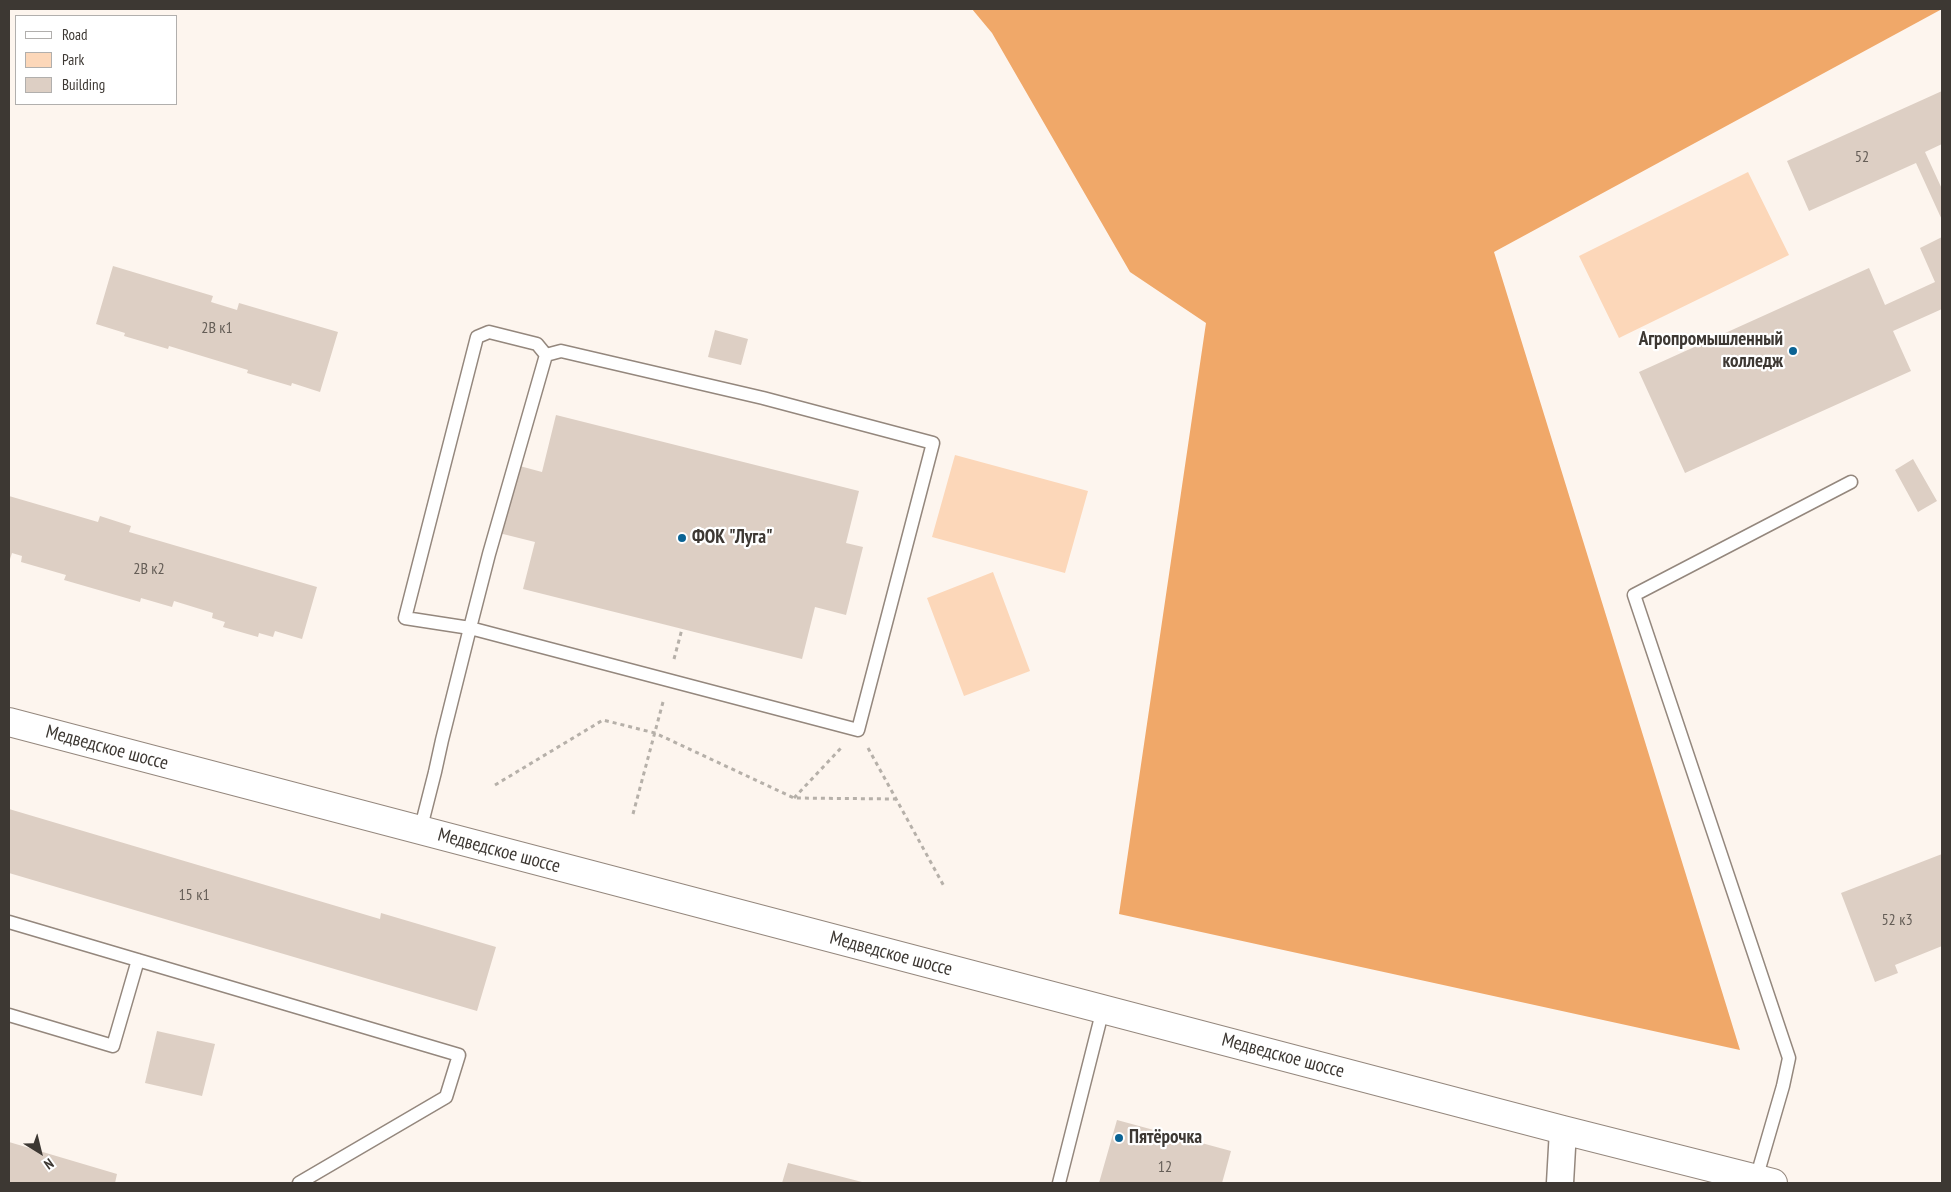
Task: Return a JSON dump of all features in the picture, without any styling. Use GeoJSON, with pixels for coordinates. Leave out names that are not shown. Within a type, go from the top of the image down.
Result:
{"type":"FeatureCollection","features":[{"type":"Feature","properties":{"kind":"main road","name":"Медведское шоссе"},"geometry":{"type":"LineString","coordinates":[[9,722],[1563,1130],[1764,1181]]}},
{"type":"Feature","properties":{"kind":"street"},"geometry":{"type":"LineString","coordinates":[[1560,1183],[1563,1130]]}},
{"type":"Feature","properties":{"kind":"lane"},"geometry":{"type":"LineString","coordinates":[[489,332],[537,344],[546,355],[561,351],[763,398],[934,443],[858,730],[470,628],[405,618],[477,337],[489,332]]}},
{"type":"Feature","properties":{"kind":"lane"},"geometry":{"type":"LineString","coordinates":[[420,831],[488,554],[546,355]]}},
{"type":"Feature","properties":{"kind":"lane"},"geometry":{"type":"LineString","coordinates":[[1764,1181],[1788,1058],[1634,596],[1851,482]]}},
{"type":"Feature","properties":{"kind":"lane"},"geometry":{"type":"LineString","coordinates":[[9,922],[459,1055],[446,1097],[299,1183]]}},
{"type":"Feature","properties":{"kind":"lane"},"geometry":{"type":"LineString","coordinates":[[9,1015],[113,1046],[138,960]]}},
{"type":"Feature","properties":{"kind":"lane"},"geometry":{"type":"LineString","coordinates":[[1059,1183],[1103,1009]]}},
{"type":"Feature","properties":{"kind":"path"},"geometry":{"type":"LineString","coordinates":[[633,814],[682,629]]}},
{"type":"Feature","properties":{"kind":"path"},"geometry":{"type":"LineString","coordinates":[[495,785],[603,720],[654,733],[794,798],[896,798]]}},
{"type":"Feature","properties":{"kind":"path"},"geometry":{"type":"LineString","coordinates":[[794,798],[858,730],[945,888]]}},
{"type":"Feature","properties":{"kind":"green space"},"geometry":{"type":"Polygon","coordinates":[[[1748,172],[1789,255],[1619,338],[1579,256],[1748,172]]]}},
{"type":"Feature","properties":{"kind":"green space"},"geometry":{"type":"Polygon","coordinates":[[[955,455],[1088,491],[1065,573],[932,537],[955,455]]]}},
{"type":"Feature","properties":{"kind":"green space"},"geometry":{"type":"Polygon","coordinates":[[[993,572],[1030,671],[964,696],[927,598],[993,572]]]}},
{"type":"Feature","properties":{"kind":"shaded area"},"geometry":{"type":"Polygon","coordinates":[[[972,9],[1942,9],[1494,252],[1740,1050],[1119,914],[1206,323],[1130,272],[992,33],[972,9]]]}},
{"type":"Feature","properties":{"kind":"building"},"geometry":{"type":"Polygon","coordinates":[[[1942,91],[1942,144],[1925,152],[1942,189],[1942,220],[1916,163],[1809,211],[1787,161],[1942,91]]]}},
{"type":"Feature","properties":{"kind":"building","name":"Агропромышленный колледж"},"geometry":{"type":"Polygon","coordinates":[[[1942,237],[1942,309],[1893,331],[1911,371],[1685,473],[1639,372],[1869,268],[1885,305],[1935,282],[1920,248],[1942,237]]]}},
{"type":"Feature","properties":{"kind":"building"},"geometry":{"type":"Polygon","coordinates":[[[113,266],[213,296],[211,302],[237,310],[239,303],[338,332],[320,392],[292,383],[291,386],[247,373],[248,370],[169,346],[168,349],[124,336],[125,333],[96,324],[113,266]]]}},
{"type":"Feature","properties":{"kind":"building"},"geometry":{"type":"Polygon","coordinates":[[[715,330],[748,339],[741,365],[708,357],[715,330]]]}},
{"type":"Feature","properties":{"kind":"building","name":"ФОК \"Луга\""},"geometry":{"type":"Polygon","coordinates":[[[556,415],[859,491],[846,543],[863,547],[846,615],[815,607],[802,659],[523,589],[535,542],[499,533],[516,465],[542,472],[556,415]]]}},
{"type":"Feature","properties":{"kind":"building"},"geometry":{"type":"Polygon","coordinates":[[[1913,459],[1937,501],[1918,512],[1895,470],[1913,459]]]}},
{"type":"Feature","properties":{"kind":"building"},"geometry":{"type":"Polygon","coordinates":[[[9,496],[98,522],[100,516],[131,526],[129,532],[317,587],[302,639],[275,631],[273,637],[259,633],[258,637],[223,627],[225,622],[212,618],[213,613],[174,601],[172,607],[141,598],[140,602],[64,580],[66,575],[21,562],[22,556],[12,553],[9,562],[9,496]]]}},
{"type":"Feature","properties":{"kind":"building"},"geometry":{"type":"Polygon","coordinates":[[[9,809],[380,919],[381,913],[496,947],[477,1011],[9,873],[9,809]]]}},
{"type":"Feature","properties":{"kind":"building"},"geometry":{"type":"Polygon","coordinates":[[[1942,854],[1942,946],[1895,965],[1898,973],[1875,982],[1841,893],[1942,854]]]}},
{"type":"Feature","properties":{"kind":"building"},"geometry":{"type":"Polygon","coordinates":[[[157,1031],[215,1044],[202,1096],[145,1083],[157,1031]]]}},
{"type":"Feature","properties":{"kind":"building"},"geometry":{"type":"Polygon","coordinates":[[[1117,1120],[1231,1151],[1222,1183],[1099,1183],[1117,1120]]]}},
{"type":"Feature","properties":{"kind":"building"},"geometry":{"type":"Polygon","coordinates":[[[9,1142],[117,1174],[115,1183],[9,1183],[9,1142]]]}},
{"type":"Feature","properties":{"kind":"building"},"geometry":{"type":"Polygon","coordinates":[[[788,1163],[866,1183],[782,1183],[788,1163]]]}},
{"type":"Feature","properties":{"kind":"place","name":"Агропромышленный колледж"},"geometry":{"type":"Point","coordinates":[1793,351]}},
{"type":"Feature","properties":{"kind":"place","name":"ФОК \"Луга\""},"geometry":{"type":"Point","coordinates":[682,538]}},
{"type":"Feature","properties":{"kind":"place","name":"Пятёрочка"},"geometry":{"type":"Point","coordinates":[1119,1138]}}]}
